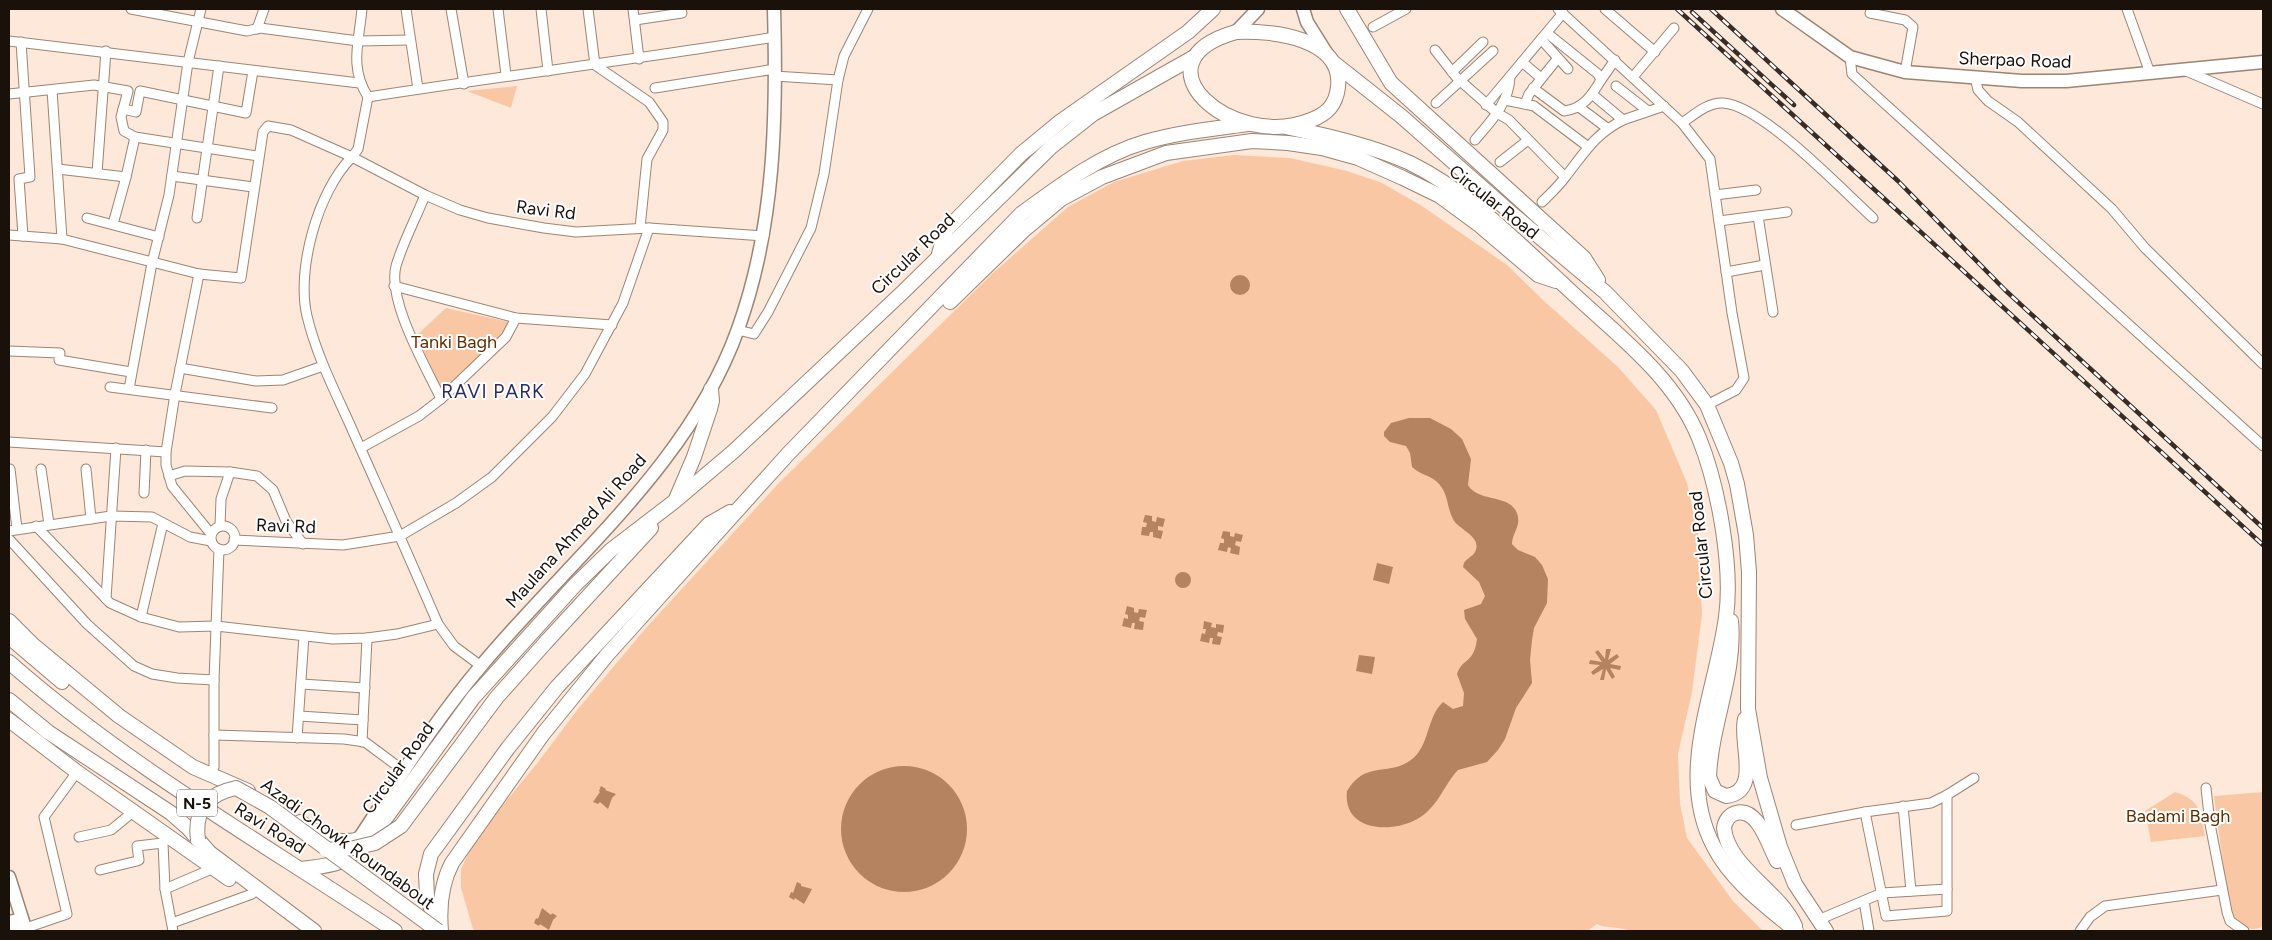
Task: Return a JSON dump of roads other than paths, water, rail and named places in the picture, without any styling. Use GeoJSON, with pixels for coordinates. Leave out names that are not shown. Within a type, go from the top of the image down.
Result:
{"type":"FeatureCollection","features":[{"type":"Feature","properties":{"kind":"main road"},"geometry":{"type":"LineString","coordinates":[[938,258],[946,230],[1021,154],[1060,121],[1188,32],[1213,9]]}},
{"type":"Feature","properties":{"kind":"main road"},"geometry":{"type":"LineString","coordinates":[[1347,9],[1391,83],[1584,258],[1605,292]]}},
{"type":"Feature","properties":{"kind":"main road"},"geometry":{"type":"LineString","coordinates":[[439,931],[445,876],[460,849],[543,734],[584,684],[740,506],[1021,214],[1047,194],[1099,161],[1144,142],[1182,133],[1247,124],[1286,127],[1313,120],[1333,106],[1338,95],[1339,82],[1330,58],[1306,42],[1279,34],[1236,32],[1213,40],[1194,57],[1191,72],[1192,80],[1200,96],[1222,114],[1247,124]]}},
{"type":"Feature","properties":{"kind":"main road","name":"Circular Road"},"geometry":{"type":"LineString","coordinates":[[301,869],[343,862],[353,855],[365,837],[377,830],[400,801],[474,698],[575,585],[611,550],[676,501],[734,451],[938,258],[1033,163],[1075,127],[1123,96],[1194,57]]}},
{"type":"Feature","properties":{"kind":"main road","name":"Circular Road"},"geometry":{"type":"LineString","coordinates":[[1330,58],[1401,116],[1605,292],[1682,371],[1707,405],[1733,470],[1746,536],[1749,572],[1748,709],[1760,778],[1773,827],[1795,884],[1822,926]]}},
{"type":"Feature","properties":{"kind":"main road","name":"Circular Road"},"geometry":{"type":"LineString","coordinates":[[1286,127],[1350,142],[1409,163],[1448,186],[1484,213],[1655,370],[1671,389],[1687,414],[1699,437],[1718,500],[1728,598],[1724,627],[1698,755],[1697,781],[1700,809],[1705,827],[1722,861],[1737,879],[1797,931]]}},
{"type":"Feature","properties":{"kind":"main road"},"geometry":{"type":"LineString","coordinates":[[902,338],[930,320],[1025,229],[1061,199],[1102,177],[1156,155],[1252,141],[1288,143],[1322,148],[1358,158],[1389,172],[1440,196],[1478,224],[1538,275],[1561,283]]}},
{"type":"Feature","properties":{"kind":"main road"},"geometry":{"type":"LineString","coordinates":[[676,501],[694,457],[710,409],[712,401],[711,389]]}},
{"type":"Feature","properties":{"kind":"main road","name":"Circular Road"},"geometry":{"type":"LineString","coordinates":[[326,850],[354,848],[375,843],[401,826],[498,697],[676,501]]}},
{"type":"Feature","properties":{"kind":"main road"},"geometry":{"type":"LineString","coordinates":[[439,931],[427,897],[426,874],[431,854],[508,748],[557,687],[709,524],[740,506]]}},
{"type":"Feature","properties":{"kind":"main road"},"geometry":{"type":"LineString","coordinates":[[1728,598],[1732,631],[1731,659],[1709,777],[1710,784],[1720,794],[1732,796],[1737,793],[1746,781],[1747,768],[1742,729],[1748,709]]}},
{"type":"Feature","properties":{"kind":"main road"},"geometry":{"type":"LineString","coordinates":[[9,621],[33,645],[119,716],[193,768],[232,783],[268,800],[323,837],[338,842],[365,837]]}},
{"type":"Feature","properties":{"kind":"main road"},"geometry":{"type":"LineString","coordinates":[[9,637],[16,645],[94,708],[137,738],[174,761],[204,776],[236,788]]}},
{"type":"Feature","properties":{"kind":"main road","name":"Ravi Road"},"geometry":{"type":"LineString","coordinates":[[9,662],[84,724],[215,815],[395,931]]}},
{"type":"Feature","properties":{"kind":"main road"},"geometry":{"type":"LineString","coordinates":[[9,700],[48,732],[171,813],[210,853],[314,931]]}},
{"type":"Feature","properties":{"kind":"main road","name":"N-5"},"geometry":{"type":"LineString","coordinates":[[9,720],[133,812],[165,839],[214,868],[252,894],[299,931]]}},
{"type":"Feature","properties":{"kind":"main road"},"geometry":{"type":"LineString","coordinates":[[198,840],[197,823],[204,804],[218,793],[236,788]]}},
{"type":"Feature","properties":{"kind":"main road","name":"Azadi Chowk Roundabout"},"geometry":{"type":"LineString","coordinates":[[236,788],[270,807],[326,850],[439,931]]}},
{"type":"Feature","properties":{"kind":"main road"},"geometry":{"type":"LineString","coordinates":[[1795,884],[1778,862],[1756,818],[1744,812],[1736,813],[1728,818],[1724,828],[1729,843],[1749,871],[1790,914],[1797,931]]}},
{"type":"Feature","properties":{"kind":"street"},"geometry":{"type":"LineString","coordinates":[[131,9],[247,31],[256,29],[358,41],[410,40]]}},
{"type":"Feature","properties":{"kind":"street"},"geometry":{"type":"LineString","coordinates":[[129,389],[152,263],[170,195],[188,62],[201,9]]}},
{"type":"Feature","properties":{"kind":"street"},"geometry":{"type":"LineString","coordinates":[[256,29],[264,9]]}},
{"type":"Feature","properties":{"kind":"street"},"geometry":{"type":"LineString","coordinates":[[362,9],[356,62],[359,83],[368,98],[358,149],[342,167],[320,211],[304,273],[307,316],[323,366],[438,624],[454,646],[481,666]]}},
{"type":"Feature","properties":{"kind":"street"},"geometry":{"type":"LineString","coordinates":[[406,9],[418,89]]}},
{"type":"Feature","properties":{"kind":"street"},"geometry":{"type":"LineString","coordinates":[[451,9],[464,84]]}},
{"type":"Feature","properties":{"kind":"street"},"geometry":{"type":"LineString","coordinates":[[498,9],[506,75]]}},
{"type":"Feature","properties":{"kind":"street"},"geometry":{"type":"LineString","coordinates":[[541,9],[548,71]]}},
{"type":"Feature","properties":{"kind":"street"},"geometry":{"type":"LineString","coordinates":[[588,9],[595,65],[649,102],[664,122],[662,130],[647,159],[640,228]]}},
{"type":"Feature","properties":{"kind":"street"},"geometry":{"type":"LineString","coordinates":[[633,9],[639,59]]}},
{"type":"Feature","properties":{"kind":"street"},"geometry":{"type":"LineString","coordinates":[[635,20],[682,13],[681,9]]}},
{"type":"Feature","properties":{"kind":"street","name":"Maulana Ahmed Ali Road"},"geometry":{"type":"LineString","coordinates":[[365,837],[434,725],[481,666],[634,498],[684,432],[711,389],[738,330],[753,282],[764,236],[773,131],[774,9]]}},
{"type":"Feature","properties":{"kind":"street"},"geometry":{"type":"LineString","coordinates":[[738,330],[754,334],[768,312],[811,228],[824,174],[838,80],[844,56],[868,9]]}},
{"type":"Feature","properties":{"kind":"street"},"geometry":{"type":"LineString","coordinates":[[1236,32],[1258,9]]}},
{"type":"Feature","properties":{"kind":"street"},"geometry":{"type":"LineString","coordinates":[[1303,9],[1307,22],[1330,58]]}},
{"type":"Feature","properties":{"kind":"street"},"geometry":{"type":"LineString","coordinates":[[1373,27],[1406,9]]}},
{"type":"Feature","properties":{"kind":"street"},"geometry":{"type":"LineString","coordinates":[[1605,9],[1654,52]]}},
{"type":"Feature","properties":{"kind":"street","name":"Sherpao Road"},"geometry":{"type":"LineString","coordinates":[[1782,9],[1850,56],[1905,72],[2022,81],[2066,81],[2263,62]]}},
{"type":"Feature","properties":{"kind":"street"},"geometry":{"type":"LineString","coordinates":[[1899,9],[1900,19]]}},
{"type":"Feature","properties":{"kind":"street"},"geometry":{"type":"LineString","coordinates":[[2127,9],[2150,73]]}},
{"type":"Feature","properties":{"kind":"street"},"geometry":{"type":"LineString","coordinates":[[1486,105],[1544,36],[1560,11],[1682,123],[1710,159],[1718,221],[1744,378],[1736,390],[1707,405]]}},
{"type":"Feature","properties":{"kind":"street"},"geometry":{"type":"LineString","coordinates":[[1870,13],[1905,20],[1913,27],[1905,72]]}},
{"type":"Feature","properties":{"kind":"street"},"geometry":{"type":"LineString","coordinates":[[1633,77],[1674,28]]}},
{"type":"Feature","properties":{"kind":"street"},"geometry":{"type":"LineString","coordinates":[[1544,36],[1558,58],[1568,69]]}},
{"type":"Feature","properties":{"kind":"street"},"geometry":{"type":"LineString","coordinates":[[1544,36],[1598,74],[1601,80]]}},
{"type":"Feature","properties":{"kind":"street"},"geometry":{"type":"LineString","coordinates":[[368,98],[418,89],[464,84],[506,75],[639,59],[775,37]]}},
{"type":"Feature","properties":{"kind":"street"},"geometry":{"type":"LineString","coordinates":[[9,41],[359,83]]}},
{"type":"Feature","properties":{"kind":"street"},"geometry":{"type":"LineString","coordinates":[[21,42],[30,177],[19,179],[22,236]]}},
{"type":"Feature","properties":{"kind":"street"},"geometry":{"type":"LineString","coordinates":[[1452,72],[1483,42]]}},
{"type":"Feature","properties":{"kind":"street"},"geometry":{"type":"LineString","coordinates":[[1435,50],[1461,82],[1497,114],[1509,120],[1565,177]]}},
{"type":"Feature","properties":{"kind":"street"},"geometry":{"type":"LineString","coordinates":[[1436,103],[1493,51]]}},
{"type":"Feature","properties":{"kind":"street"},"geometry":{"type":"LineString","coordinates":[[97,173],[106,52]]}},
{"type":"Feature","properties":{"kind":"street"},"geometry":{"type":"LineString","coordinates":[[1850,56],[1852,74],[2263,446]]}},
{"type":"Feature","properties":{"kind":"street"},"geometry":{"type":"LineString","coordinates":[[1526,104],[1528,94],[1558,58]]}},
{"type":"Feature","properties":{"kind":"street"},"geometry":{"type":"LineString","coordinates":[[1533,88],[1564,111],[1579,107],[1592,94],[1615,60]]}},
{"type":"Feature","properties":{"kind":"street"},"geometry":{"type":"LineString","coordinates":[[1522,62],[1541,78]]}},
{"type":"Feature","properties":{"kind":"street"},"geometry":{"type":"LineString","coordinates":[[197,218],[219,66]]}},
{"type":"Feature","properties":{"kind":"street"},"geometry":{"type":"LineString","coordinates":[[2182,69],[2263,104]]}},
{"type":"Feature","properties":{"kind":"street"},"geometry":{"type":"LineString","coordinates":[[123,109],[136,112],[140,91],[246,113],[253,71]]}},
{"type":"Feature","properties":{"kind":"street"},"geometry":{"type":"LineString","coordinates":[[655,88],[774,73],[838,80]]}},
{"type":"Feature","properties":{"kind":"street"},"geometry":{"type":"LineString","coordinates":[[1476,140],[1497,114],[1505,100],[1509,91],[1510,77]]}},
{"type":"Feature","properties":{"kind":"street"},"geometry":{"type":"LineString","coordinates":[[1976,77],[1978,90],[1988,101],[2018,122],[2112,209],[2145,248],[2263,364]]}},
{"type":"Feature","properties":{"kind":"street"},"geometry":{"type":"LineString","coordinates":[[9,94],[94,86],[128,92],[121,117],[124,131],[135,137],[258,156],[241,278],[199,274],[62,239],[9,235]]}},
{"type":"Feature","properties":{"kind":"street"},"geometry":{"type":"LineString","coordinates":[[1616,86],[1648,111]]}},
{"type":"Feature","properties":{"kind":"street"},"geometry":{"type":"LineString","coordinates":[[52,90],[62,239]]}},
{"type":"Feature","properties":{"kind":"street"},"geometry":{"type":"LineString","coordinates":[[1592,94],[1623,120]]}},
{"type":"Feature","properties":{"kind":"street"},"geometry":{"type":"LineString","coordinates":[[1505,100],[1534,106],[1587,146]]}},
{"type":"Feature","properties":{"kind":"street"},"geometry":{"type":"LineString","coordinates":[[1682,123],[1711,105],[1721,102],[1732,104],[1753,114],[1774,128],[1873,218]]}},
{"type":"Feature","properties":{"kind":"street"},"geometry":{"type":"LineString","coordinates":[[1542,202],[1565,177],[1587,146],[1607,128],[1623,120],[1664,106]]}},
{"type":"Feature","properties":{"kind":"street"},"geometry":{"type":"LineString","coordinates":[[1579,107],[1607,128]]}},
{"type":"Feature","properties":{"kind":"street","name":"Ravi Rd"},"geometry":{"type":"LineString","coordinates":[[234,540],[343,544],[400,536],[456,503],[492,477],[552,417],[585,374],[623,303],[650,228],[576,232],[488,218],[460,210],[425,195],[352,157],[290,130],[268,126],[262,132],[258,156]]}},
{"type":"Feature","properties":{"kind":"street"},"geometry":{"type":"LineString","coordinates":[[113,224],[135,137]]}},
{"type":"Feature","properties":{"kind":"street"},"geometry":{"type":"LineString","coordinates":[[1500,162],[1528,140]]}},
{"type":"Feature","properties":{"kind":"street"},"geometry":{"type":"LineString","coordinates":[[58,169],[126,177]]}},
{"type":"Feature","properties":{"kind":"street"},"geometry":{"type":"LineString","coordinates":[[172,176],[254,187]]}},
{"type":"Feature","properties":{"kind":"street"},"geometry":{"type":"LineString","coordinates":[[1715,195],[1756,190]]}},
{"type":"Feature","properties":{"kind":"street"},"geometry":{"type":"LineString","coordinates":[[425,195],[396,267],[394,286],[411,336],[441,399]]}},
{"type":"Feature","properties":{"kind":"street"},"geometry":{"type":"LineString","coordinates":[[1718,221],[1787,212]]}},
{"type":"Feature","properties":{"kind":"street"},"geometry":{"type":"LineString","coordinates":[[1758,216],[1773,312]]}},
{"type":"Feature","properties":{"kind":"street"},"geometry":{"type":"LineString","coordinates":[[87,218],[159,237]]}},
{"type":"Feature","properties":{"kind":"street"},"geometry":{"type":"LineString","coordinates":[[650,228],[764,236]]}},
{"type":"Feature","properties":{"kind":"street"},"geometry":{"type":"LineString","coordinates":[[1726,272],[1766,265]]}},
{"type":"Feature","properties":{"kind":"street"},"geometry":{"type":"LineString","coordinates":[[199,274],[175,394],[166,452],[166,465],[172,486],[219,549],[214,680],[214,767],[209,775]]}},
{"type":"Feature","properties":{"kind":"street"},"geometry":{"type":"LineString","coordinates":[[394,286],[516,318],[612,325]]}},
{"type":"Feature","properties":{"kind":"street"},"geometry":{"type":"LineString","coordinates":[[361,448],[419,416],[441,399],[506,337],[516,318]]}},
{"type":"Feature","properties":{"kind":"street"},"geometry":{"type":"LineString","coordinates":[[9,351],[60,353],[59,360],[131,372]]}},
{"type":"Feature","properties":{"kind":"street"},"geometry":{"type":"LineString","coordinates":[[180,368],[256,381],[283,380],[323,366]]}},
{"type":"Feature","properties":{"kind":"street"},"geometry":{"type":"LineString","coordinates":[[110,387],[272,408]]}},
{"type":"Feature","properties":{"kind":"street"},"geometry":{"type":"LineString","coordinates":[[9,442],[166,452]]}},
{"type":"Feature","properties":{"kind":"street"},"geometry":{"type":"LineString","coordinates":[[106,599],[116,448]]}},
{"type":"Feature","properties":{"kind":"street"},"geometry":{"type":"LineString","coordinates":[[144,493],[146,450]]}},
{"type":"Feature","properties":{"kind":"street"},"geometry":{"type":"LineString","coordinates":[[10,468],[13,530],[111,516],[152,517],[190,537],[211,538]]}},
{"type":"Feature","properties":{"kind":"street"},"geometry":{"type":"LineString","coordinates":[[41,469],[49,524]]}},
{"type":"Feature","properties":{"kind":"street"},"geometry":{"type":"LineString","coordinates":[[86,469],[91,519]]}},
{"type":"Feature","properties":{"kind":"street"},"geometry":{"type":"LineString","coordinates":[[169,476],[185,471],[230,472],[257,476],[273,490],[286,521],[303,544]]}},
{"type":"Feature","properties":{"kind":"street"},"geometry":{"type":"LineString","coordinates":[[211,538],[220,526],[221,499],[230,472]]}},
{"type":"Feature","properties":{"kind":"street"},"geometry":{"type":"LineString","coordinates":[[141,617],[163,523]]}},
{"type":"Feature","properties":{"kind":"street"},"geometry":{"type":"LineString","coordinates":[[36,526],[110,603],[141,617],[179,627],[216,626],[333,639],[367,638],[397,634],[438,624]]}},
{"type":"Feature","properties":{"kind":"street"},"geometry":{"type":"LineString","coordinates":[[219,549],[230,547],[234,540],[231,529],[220,526]]}},
{"type":"Feature","properties":{"kind":"street"},"geometry":{"type":"LineString","coordinates":[[9,540],[88,624],[134,666],[152,674],[177,678],[214,680]]}},
{"type":"Feature","properties":{"kind":"street"},"geometry":{"type":"LineString","coordinates":[[564,574],[575,585]]}},
{"type":"Feature","properties":{"kind":"street"},"geometry":{"type":"LineString","coordinates":[[297,738],[304,636]]}},
{"type":"Feature","properties":{"kind":"street"},"geometry":{"type":"LineString","coordinates":[[362,742],[367,638]]}},
{"type":"Feature","properties":{"kind":"street"},"geometry":{"type":"LineString","coordinates":[[301,684],[365,688]]}},
{"type":"Feature","properties":{"kind":"street"},"geometry":{"type":"LineString","coordinates":[[298,716],[363,720]]}},
{"type":"Feature","properties":{"kind":"street"},"geometry":{"type":"LineString","coordinates":[[214,735],[362,742],[404,771]]}},
{"type":"Feature","properties":{"kind":"street"},"geometry":{"type":"LineString","coordinates":[[12,931],[67,914],[44,817],[77,772]]}},
{"type":"Feature","properties":{"kind":"street"},"geometry":{"type":"LineString","coordinates":[[1796,825],[1865,812],[1931,803],[1974,778]]}},
{"type":"Feature","properties":{"kind":"street"},"geometry":{"type":"LineString","coordinates":[[2206,788],[2210,824],[2222,890],[2230,921],[2244,931]]}},
{"type":"Feature","properties":{"kind":"street"},"geometry":{"type":"LineString","coordinates":[[1865,812],[1886,916],[1948,911],[1947,795]]}},
{"type":"Feature","properties":{"kind":"street"},"geometry":{"type":"LineString","coordinates":[[1903,806],[1911,891]]}},
{"type":"Feature","properties":{"kind":"street"},"geometry":{"type":"LineString","coordinates":[[79,837],[112,830],[133,812]]}},
{"type":"Feature","properties":{"kind":"street"},"geometry":{"type":"LineString","coordinates":[[100,870],[139,860],[137,846],[165,839],[165,889],[172,927],[252,894]]}},
{"type":"Feature","properties":{"kind":"street"},"geometry":{"type":"LineString","coordinates":[[165,889],[214,868]]}},
{"type":"Feature","properties":{"kind":"street"},"geometry":{"type":"LineString","coordinates":[[9,877],[25,926]]}},
{"type":"Feature","properties":{"kind":"street"},"geometry":{"type":"LineString","coordinates":[[1822,926],[1864,901],[1882,893],[1947,888]]}},
{"type":"Feature","properties":{"kind":"street"},"geometry":{"type":"LineString","coordinates":[[2080,931],[2090,917],[2105,906],[2222,890]]}},
{"type":"Feature","properties":{"kind":"street"},"geometry":{"type":"LineString","coordinates":[[1864,901],[1869,931]]}},
{"type":"Feature","properties":{"kind":"street"},"geometry":{"type":"LineString","coordinates":[[9,922],[25,926]]}},
{"type":"Feature","properties":{"kind":"railway"},"geometry":{"type":"LineString","coordinates":[[1677,9],[2263,545]]}},
{"type":"Feature","properties":{"kind":"railway"},"geometry":{"type":"LineString","coordinates":[[1711,9],[1898,181],[2005,290],[2263,528]]}},
{"type":"Feature","properties":{"kind":"railway"},"geometry":{"type":"LineString","coordinates":[[1692,12],[1794,105]]}},
{"type":"Feature","properties":{"kind":"district","name":"RAVI PARK"},"geometry":{"type":"Point","coordinates":[493,391]}},
{"type":"Feature","properties":{"kind":"park label","name":"Tanki Bagh"},"geometry":{"type":"Point","coordinates":[454,342]}},
{"type":"Feature","properties":{"kind":"park label","name":"Badami Bagh"},"geometry":{"type":"Point","coordinates":[2178,816]}}]}
